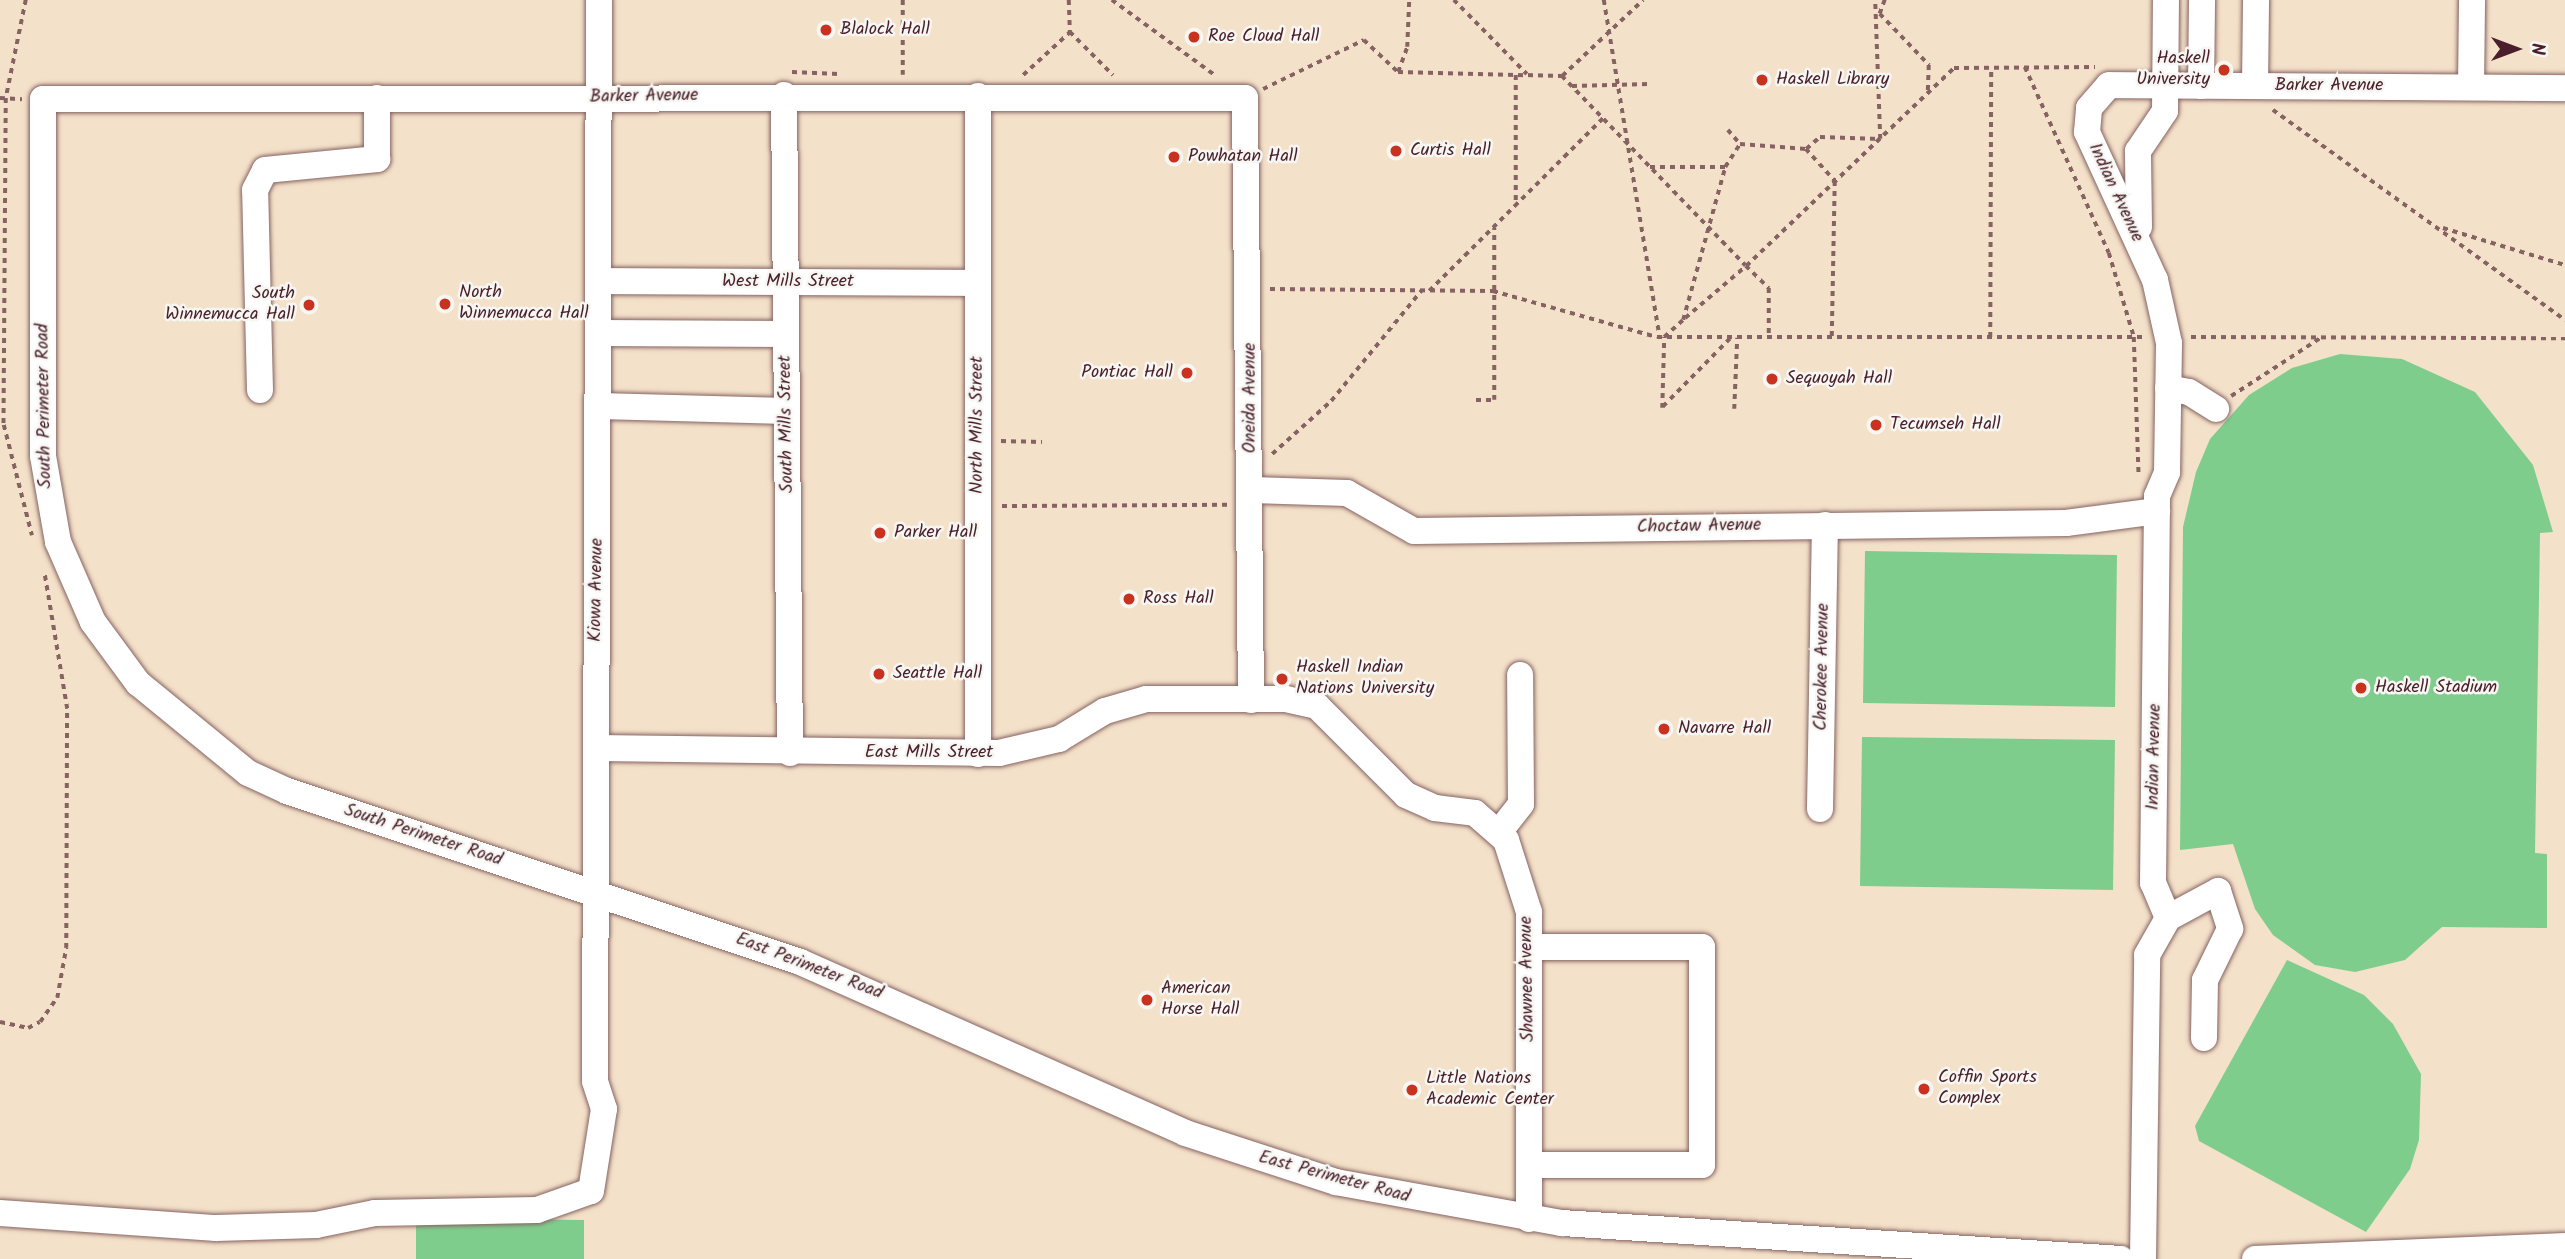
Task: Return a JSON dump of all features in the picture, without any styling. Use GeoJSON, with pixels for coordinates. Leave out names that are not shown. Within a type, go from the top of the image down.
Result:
{"type":"FeatureCollection","features":[{"type":"Feature","properties":{"kind":"street","name":"Kiowa Avenue"},"geometry":{"type":"LineString","coordinates":[[0,1213],[216,1228],[316,1225],[375,1213],[537,1210],[591,1192],[604,1108],[595,1081],[599,0]]}},
{"type":"Feature","properties":{"kind":"street","name":"Indian Avenue"},"geometry":{"type":"LineString","coordinates":[[2142,252],[2135,167],[2165,111],[2166,0]]}},
{"type":"Feature","properties":{"kind":"street"},"geometry":{"type":"LineString","coordinates":[[2201,86],[2202,0]]}},
{"type":"Feature","properties":{"kind":"street"},"geometry":{"type":"LineString","coordinates":[[2256,0],[2262,96]]}},
{"type":"Feature","properties":{"kind":"street"},"geometry":{"type":"LineString","coordinates":[[2471,87],[2472,0]]}},
{"type":"Feature","properties":{"kind":"street","name":"Barker Avenue"},"geometry":{"type":"LineString","coordinates":[[43,99],[599,98],[785,84],[978,96],[1249,92]]}},
{"type":"Feature","properties":{"kind":"street","name":"South Mills Street"},"geometry":{"type":"LineString","coordinates":[[785,84],[790,753]]}},
{"type":"Feature","properties":{"kind":"street","name":"Barker Avenue"},"geometry":{"type":"LineString","coordinates":[[2096,94],[2109,85],[2201,86],[2262,96],[2471,87],[2565,88]]}},
{"type":"Feature","properties":{"kind":"street","name":"Oneida Avenue"},"geometry":{"type":"LineString","coordinates":[[1249,92],[1251,699]]}},
{"type":"Feature","properties":{"kind":"street","name":"Indian Avenue"},"geometry":{"type":"LineString","coordinates":[[2096,94],[2087,132],[2142,252],[2168,337],[2167,471],[2148,513],[2153,883],[2168,918]]}},
{"type":"Feature","properties":{"kind":"street","name":"North Mills Street"},"geometry":{"type":"LineString","coordinates":[[978,96],[978,754]]}},
{"type":"Feature","properties":{"kind":"street","name":"South Perimeter Road"},"geometry":{"type":"LineString","coordinates":[[43,99],[48,499],[65,563],[111,649],[169,713],[267,783],[595,892]]}},
{"type":"Feature","properties":{"kind":"street"},"geometry":{"type":"LineString","coordinates":[[260,390],[255,190],[265,170],[377,159],[377,99]]}},
{"type":"Feature","properties":{"kind":"street","name":"West Mills Street"},"geometry":{"type":"LineString","coordinates":[[599,281],[978,283]]}},
{"type":"Feature","properties":{"kind":"street"},"geometry":{"type":"LineString","coordinates":[[599,333],[786,334]]}},
{"type":"Feature","properties":{"kind":"street"},"geometry":{"type":"LineString","coordinates":[[2168,388],[2189,392],[2216,409]]}},
{"type":"Feature","properties":{"kind":"street"},"geometry":{"type":"LineString","coordinates":[[599,406],[787,411]]}},
{"type":"Feature","properties":{"kind":"street","name":"Choctaw Avenue"},"geometry":{"type":"LineString","coordinates":[[1252,490],[1347,493],[1414,531],[2066,523],[2148,513]]}},
{"type":"Feature","properties":{"kind":"street","name":"Cherokee Avenue"},"geometry":{"type":"LineString","coordinates":[[1820,809],[1825,525]]}},
{"type":"Feature","properties":{"kind":"street"},"geometry":{"type":"LineString","coordinates":[[1251,699],[1317,706],[1406,795],[1435,808],[1475,813],[1500,831],[1521,804],[1520,675]]}},
{"type":"Feature","properties":{"kind":"street","name":"East Mills Street"},"geometry":{"type":"LineString","coordinates":[[596,748],[978,754],[1059,739],[1125,703],[1251,699]]}},
{"type":"Feature","properties":{"kind":"street","name":"Shawnee Avenue"},"geometry":{"type":"LineString","coordinates":[[1500,831],[1529,912],[1529,1220]]}},
{"type":"Feature","properties":{"kind":"street"},"geometry":{"type":"LineString","coordinates":[[2143,1259],[2147,955],[2168,918],[2218,891],[2230,929],[2205,980],[2204,1038]]}},
{"type":"Feature","properties":{"kind":"street","name":"East Perimeter Road"},"geometry":{"type":"LineString","coordinates":[[595,892],[861,986],[1185,1133],[1335,1182],[1529,1220],[2121,1259]]}},
{"type":"Feature","properties":{"kind":"street"},"geometry":{"type":"LineString","coordinates":[[1529,947],[1702,947],[1702,1165],[1529,1165]]}},
{"type":"Feature","properties":{"kind":"street"},"geometry":{"type":"LineString","coordinates":[[2255,1259],[2565,1246]]}},
{"type":"Feature","properties":{"kind":"path"},"geometry":{"type":"LineString","coordinates":[[903,0],[903,81]]}},
{"type":"Feature","properties":{"kind":"path"},"geometry":{"type":"LineString","coordinates":[[1069,0],[1070,32],[1119,81],[1106,81]]}},
{"type":"Feature","properties":{"kind":"path"},"geometry":{"type":"LineString","coordinates":[[1112,0],[1226,81],[1213,81]]}},
{"type":"Feature","properties":{"kind":"path"},"geometry":{"type":"LineString","coordinates":[[1398,72],[1407,47],[1409,0]]}},
{"type":"Feature","properties":{"kind":"path"},"geometry":{"type":"LineString","coordinates":[[1454,0],[1529,75]]}},
{"type":"Feature","properties":{"kind":"path"},"geometry":{"type":"LineString","coordinates":[[1604,0],[1623,85],[1630,146],[1662,337],[1662,408],[1734,338]]}},
{"type":"Feature","properties":{"kind":"path"},"geometry":{"type":"LineString","coordinates":[[1562,76],[1643,0]]}},
{"type":"Feature","properties":{"kind":"path"},"geometry":{"type":"LineString","coordinates":[[1875,0],[1880,14],[1880,139]]}},
{"type":"Feature","properties":{"kind":"path"},"geometry":{"type":"LineString","coordinates":[[1880,14],[1885,0]]}},
{"type":"Feature","properties":{"kind":"path"},"geometry":{"type":"LineString","coordinates":[[1880,14],[1928,65],[1928,93]]}},
{"type":"Feature","properties":{"kind":"path"},"geometry":{"type":"LineString","coordinates":[[1029,81],[1016,81],[1070,32]]}},
{"type":"Feature","properties":{"kind":"path"},"geometry":{"type":"LineString","coordinates":[[1249,92],[1259,91],[1364,40],[1398,72],[1562,76],[1769,288],[1769,338]]}},
{"type":"Feature","properties":{"kind":"path"},"geometry":{"type":"LineString","coordinates":[[2025,67],[2109,253],[2134,337],[2148,513]]}},
{"type":"Feature","properties":{"kind":"path"},"geometry":{"type":"LineString","coordinates":[[1662,337],[1746,266],[1954,68],[2101,67]]}},
{"type":"Feature","properties":{"kind":"path"},"geometry":{"type":"LineString","coordinates":[[1990,337],[1991,68]]}},
{"type":"Feature","properties":{"kind":"path"},"geometry":{"type":"LineString","coordinates":[[785,84],[836,72],[850,82]]}},
{"type":"Feature","properties":{"kind":"path"},"geometry":{"type":"LineString","coordinates":[[1516,75],[1517,204]]}},
{"type":"Feature","properties":{"kind":"path"},"geometry":{"type":"LineString","coordinates":[[890,81],[915,81]]}},
{"type":"Feature","properties":{"kind":"path"},"geometry":{"type":"LineString","coordinates":[[1572,86],[1649,84]]}},
{"type":"Feature","properties":{"kind":"path"},"geometry":{"type":"LineString","coordinates":[[2262,96],[2565,320]]}},
{"type":"Feature","properties":{"kind":"path"},"geometry":{"type":"LineString","coordinates":[[1429,291],[1603,118]]}},
{"type":"Feature","properties":{"kind":"path"},"geometry":{"type":"LineString","coordinates":[[1728,130],[1740,144],[1806,149],[1835,181],[1832,338]]}},
{"type":"Feature","properties":{"kind":"path"},"geometry":{"type":"LineString","coordinates":[[1806,149],[1820,137],[1880,139]]}},
{"type":"Feature","properties":{"kind":"path"},"geometry":{"type":"LineString","coordinates":[[1683,320],[1725,167],[1740,144]]}},
{"type":"Feature","properties":{"kind":"path"},"geometry":{"type":"LineString","coordinates":[[1650,167],[1725,167]]}},
{"type":"Feature","properties":{"kind":"path"},"geometry":{"type":"LineString","coordinates":[[1476,400],[1494,400],[1494,226]]}},
{"type":"Feature","properties":{"kind":"path"},"geometry":{"type":"LineString","coordinates":[[2438,226],[2565,265]]}},
{"type":"Feature","properties":{"kind":"path"},"geometry":{"type":"LineString","coordinates":[[1250,289],[1493,291],[1662,337],[2565,338]]}},
{"type":"Feature","properties":{"kind":"path"},"geometry":{"type":"LineString","coordinates":[[978,506],[1252,490],[1331,401],[1421,290]]}},
{"type":"Feature","properties":{"kind":"path"},"geometry":{"type":"LineString","coordinates":[[2216,409],[2323,336]]}},
{"type":"Feature","properties":{"kind":"path"},"geometry":{"type":"LineString","coordinates":[[1734,338],[1734,409]]}},
{"type":"Feature","properties":{"kind":"path"},"geometry":{"type":"LineString","coordinates":[[978,441],[1042,442]]}},
{"type":"Feature","properties":{"kind":"green space","name":"Haskell Stadium"},"geometry":{"type":"Polygon","coordinates":[[[2340,354],[2402,359],[2475,392],[2533,465],[2553,532],[2540,533],[2535,853],[2547,854],[2547,928],[2442,927],[2405,960],[2355,972],[2315,965],[2273,935],[2255,909],[2233,844],[2180,850],[2183,527],[2196,472],[2210,439],[2249,395],[2292,368],[2340,354]]]}},
{"type":"Feature","properties":{"kind":"green space"},"geometry":{"type":"Polygon","coordinates":[[[1865,551],[2117,555],[2115,707],[1863,703],[1865,551]]]}},
{"type":"Feature","properties":{"kind":"green space"},"geometry":{"type":"Polygon","coordinates":[[[1862,737],[2115,740],[2113,890],[1860,886],[1862,737]]]}},
{"type":"Feature","properties":{"kind":"green space"},"geometry":{"type":"Polygon","coordinates":[[[2287,960],[2364,995],[2393,1024],[2421,1074],[2419,1140],[2410,1169],[2366,1232],[2199,1141],[2195,1126],[2287,960]]]}},
{"type":"Feature","properties":{"kind":"green space"},"geometry":{"type":"Polygon","coordinates":[[[416,1218],[584,1220],[584,1259],[416,1259],[416,1218]]]}},
{"type":"Feature","properties":{"kind":"place","name":"Blalock Hall"},"geometry":{"type":"Point","coordinates":[826,30]}},
{"type":"Feature","properties":{"kind":"place","name":"Roe Cloud Hall"},"geometry":{"type":"Point","coordinates":[1194,37]}},
{"type":"Feature","properties":{"kind":"place","name":"Haskell University"},"geometry":{"type":"Point","coordinates":[2224,70]}},
{"type":"Feature","properties":{"kind":"place","name":"Haskell Library"},"geometry":{"type":"Point","coordinates":[1762,80]}},
{"type":"Feature","properties":{"kind":"place","name":"Curtis Hall"},"geometry":{"type":"Point","coordinates":[1396,151]}},
{"type":"Feature","properties":{"kind":"place","name":"Powhatan Hall"},"geometry":{"type":"Point","coordinates":[1174,157]}},
{"type":"Feature","properties":{"kind":"place","name":"North Winnemucca Hall"},"geometry":{"type":"Point","coordinates":[445,304]}},
{"type":"Feature","properties":{"kind":"place","name":"South Winnemucca Hall"},"geometry":{"type":"Point","coordinates":[309,305]}},
{"type":"Feature","properties":{"kind":"place","name":"Pontiac Hall"},"geometry":{"type":"Point","coordinates":[1187,373]}},
{"type":"Feature","properties":{"kind":"place","name":"Sequoyah Hall"},"geometry":{"type":"Point","coordinates":[1772,379]}},
{"type":"Feature","properties":{"kind":"place","name":"Tecumseh Hall"},"geometry":{"type":"Point","coordinates":[1876,425]}},
{"type":"Feature","properties":{"kind":"place","name":"Parker Hall"},"geometry":{"type":"Point","coordinates":[880,533]}},
{"type":"Feature","properties":{"kind":"place","name":"Ross Hall"},"geometry":{"type":"Point","coordinates":[1129,599]}},
{"type":"Feature","properties":{"kind":"place","name":"Seattle Hall"},"geometry":{"type":"Point","coordinates":[879,674]}},
{"type":"Feature","properties":{"kind":"place","name":"Haskell Indian Nations University"},"geometry":{"type":"Point","coordinates":[1282,679]}},
{"type":"Feature","properties":{"kind":"place","name":"Haskell Stadium"},"geometry":{"type":"Point","coordinates":[2361,688]}},
{"type":"Feature","properties":{"kind":"place","name":"Navarre Hall"},"geometry":{"type":"Point","coordinates":[1664,729]}},
{"type":"Feature","properties":{"kind":"place","name":"American Horse Hall"},"geometry":{"type":"Point","coordinates":[1147,1000]}},
{"type":"Feature","properties":{"kind":"place","name":"Coffin Sports Complex"},"geometry":{"type":"Point","coordinates":[1924,1089]}},
{"type":"Feature","properties":{"kind":"place","name":"Little Nations Academic Center"},"geometry":{"type":"Point","coordinates":[1412,1090]}}]}
